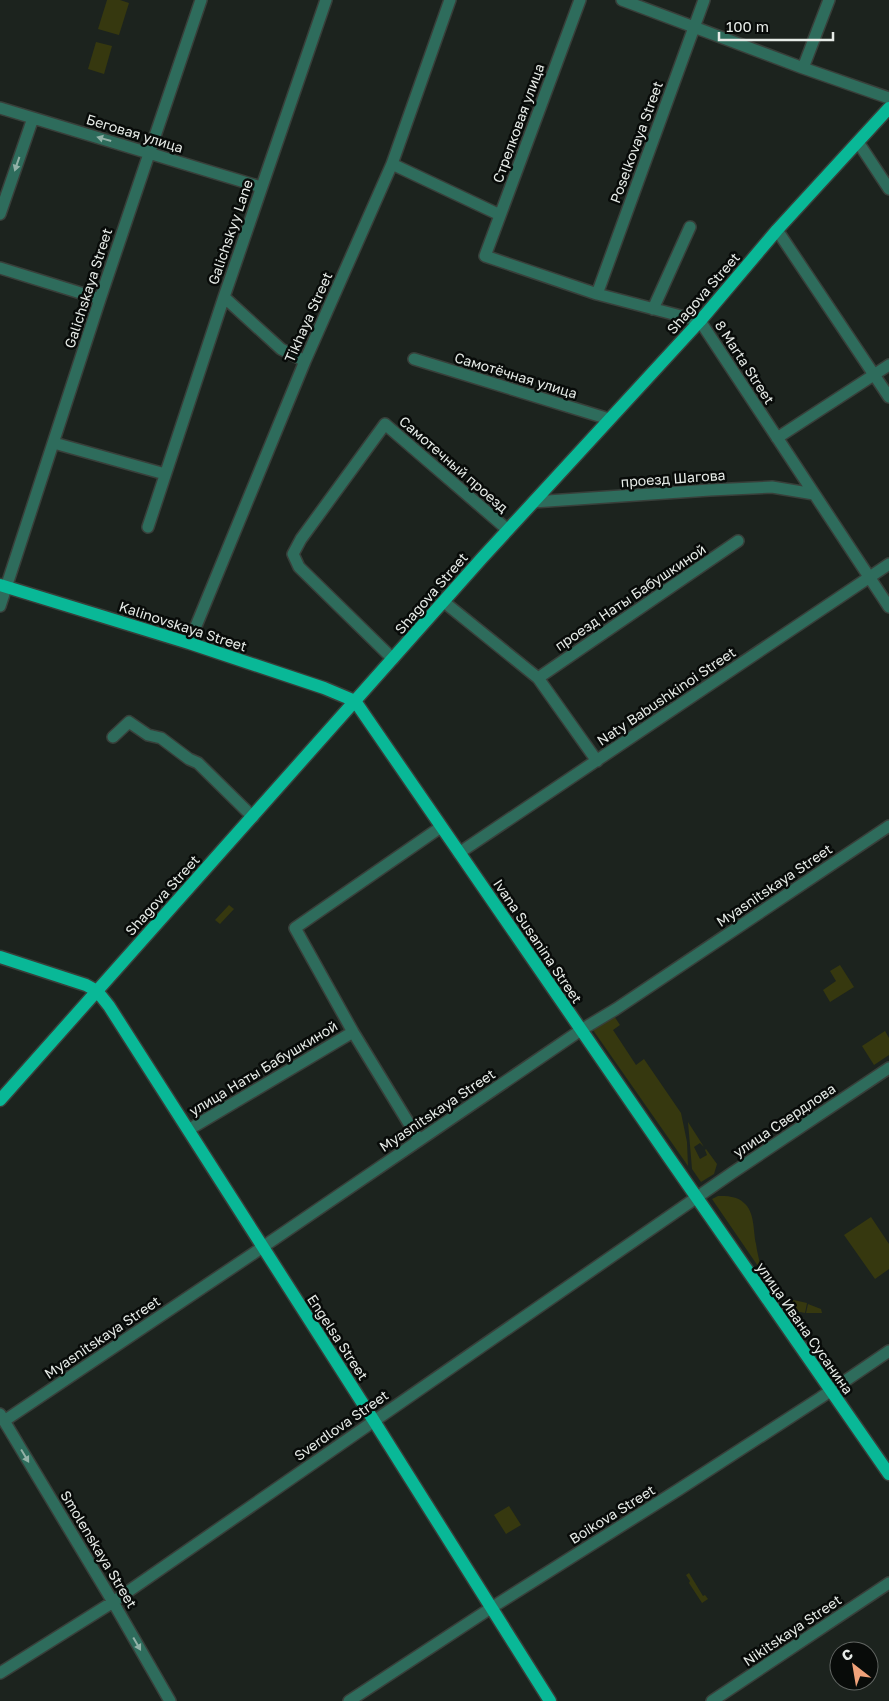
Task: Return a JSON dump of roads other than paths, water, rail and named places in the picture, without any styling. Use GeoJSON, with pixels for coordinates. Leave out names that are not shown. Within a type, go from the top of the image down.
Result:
{"type":"FeatureCollection","features":[{"type":"Feature","properties":{"kind":"main road","name":"Shagova Street"},"geometry":{"type":"LineString","coordinates":[[0,1100],[533,502],[700,321],[777,230],[889,108]]}},
{"type":"Feature","properties":{"kind":"main road","name":"Kalinovskaya Street"},"geometry":{"type":"LineString","coordinates":[[3,586],[324,688],[355,701]]}},
{"type":"Feature","properties":{"kind":"main road","name":"Ivana Susanina Street"},"geometry":{"type":"LineString","coordinates":[[355,701],[697,1198]]}},
{"type":"Feature","properties":{"kind":"main road"},"geometry":{"type":"LineString","coordinates":[[0,957],[86,985],[97,991]]}},
{"type":"Feature","properties":{"kind":"main road","name":"Engelsa Street"},"geometry":{"type":"LineString","coordinates":[[97,991],[109,1006],[263,1247],[550,1701]]}},
{"type":"Feature","properties":{"kind":"main road","name":"улица Ивана Сусанина"},"geometry":{"type":"LineString","coordinates":[[697,1198],[889,1474]]}},
{"type":"Feature","properties":{"kind":"street","name":"Galichskaya Street"},"geometry":{"type":"LineString","coordinates":[[0,606],[3,586],[18,550],[201,0]]}},
{"type":"Feature","properties":{"kind":"street","name":"Galichskyy Lane"},"geometry":{"type":"LineString","coordinates":[[148,527],[224,297],[326,0]]}},
{"type":"Feature","properties":{"kind":"street","name":"Tikhaya Street"},"geometry":{"type":"LineString","coordinates":[[189,644],[305,360],[392,164],[450,0]]}},
{"type":"Feature","properties":{"kind":"street","name":"Стрелковая улица"},"geometry":{"type":"LineString","coordinates":[[485,256],[580,0]]}},
{"type":"Feature","properties":{"kind":"street"},"geometry":{"type":"LineString","coordinates":[[622,0],[889,98]]}},
{"type":"Feature","properties":{"kind":"street","name":"Poselkovaya Street"},"geometry":{"type":"LineString","coordinates":[[597,294],[704,0]]}},
{"type":"Feature","properties":{"kind":"street"},"geometry":{"type":"LineString","coordinates":[[804,68],[829,0]]}},
{"type":"Feature","properties":{"kind":"street","name":"Беговая улица"},"geometry":{"type":"LineString","coordinates":[[0,108],[261,188]]}},
{"type":"Feature","properties":{"kind":"street"},"geometry":{"type":"LineString","coordinates":[[0,214],[33,118]]}},
{"type":"Feature","properties":{"kind":"street"},"geometry":{"type":"LineString","coordinates":[[858,142],[889,189]]}},
{"type":"Feature","properties":{"kind":"street"},"geometry":{"type":"LineString","coordinates":[[392,164],[500,214]]}},
{"type":"Feature","properties":{"kind":"street"},"geometry":{"type":"LineString","coordinates":[[653,309],[690,227]]}},
{"type":"Feature","properties":{"kind":"street"},"geometry":{"type":"LineString","coordinates":[[777,230],[889,398]]}},
{"type":"Feature","properties":{"kind":"street","name":"8 Marta Street"},"geometry":{"type":"LineString","coordinates":[[485,256],[597,294],[700,321],[889,608]]}},
{"type":"Feature","properties":{"kind":"street"},"geometry":{"type":"LineString","coordinates":[[0,268],[100,299]]}},
{"type":"Feature","properties":{"kind":"street"},"geometry":{"type":"LineString","coordinates":[[224,297],[282,349],[305,360]]}},
{"type":"Feature","properties":{"kind":"street","name":"Самотёчная улица"},"geometry":{"type":"LineString","coordinates":[[414,359],[609,419]]}},
{"type":"Feature","properties":{"kind":"street"},"geometry":{"type":"LineString","coordinates":[[777,438],[889,364]]}},
{"type":"Feature","properties":{"kind":"street","name":"Самотечный проезд"},"geometry":{"type":"LineString","coordinates":[[393,659],[298,567],[293,554],[301,539],[385,424],[508,530]]}},
{"type":"Feature","properties":{"kind":"street"},"geometry":{"type":"LineString","coordinates":[[54,443],[165,474]]}},
{"type":"Feature","properties":{"kind":"street","name":"проезд Шагова"},"geometry":{"type":"LineString","coordinates":[[533,502],[763,488],[814,494]]}},
{"type":"Feature","properties":{"kind":"street","name":"проезд Наты Бабушкиной"},"geometry":{"type":"LineString","coordinates":[[538,678],[738,541]]}},
{"type":"Feature","properties":{"kind":"street"},"geometry":{"type":"LineString","coordinates":[[0,575],[8,568],[18,550]]}},
{"type":"Feature","properties":{"kind":"street","name":"Naty Babushkinoi Street"},"geometry":{"type":"LineString","coordinates":[[459,853],[889,564]]}},
{"type":"Feature","properties":{"kind":"street"},"geometry":{"type":"LineString","coordinates":[[444,602],[538,678],[597,761]]}},
{"type":"Feature","properties":{"kind":"street"},"geometry":{"type":"LineString","coordinates":[[113,737],[130,722],[148,735],[161,738],[189,759],[198,763],[253,817]]}},
{"type":"Feature","properties":{"kind":"street","name":"Myasnitskaya Street"},"geometry":{"type":"LineString","coordinates":[[2,1418],[263,1247],[581,1030],[616,1009],[889,826]]}},
{"type":"Feature","properties":{"kind":"street","name":"улица Наты Бабушкиной"},"geometry":{"type":"LineString","coordinates":[[419,1140],[353,1032],[295,928],[441,827]]}},
{"type":"Feature","properties":{"kind":"street","name":"улица Наты Бабушкиной"},"geometry":{"type":"LineString","coordinates":[[188,1130],[353,1032]]}},
{"type":"Feature","properties":{"kind":"street","name":"улица Свердлова"},"geometry":{"type":"LineString","coordinates":[[697,1198],[889,1068]]}},
{"type":"Feature","properties":{"kind":"street","name":"Sverdlova Street"},"geometry":{"type":"LineString","coordinates":[[0,1674],[113,1602],[697,1198]]}},
{"type":"Feature","properties":{"kind":"street","name":"Boikova Street"},"geometry":{"type":"LineString","coordinates":[[349,1701],[491,1608],[632,1520],[889,1351]]}},
{"type":"Feature","properties":{"kind":"street","name":"Smolenskaya Street"},"geometry":{"type":"LineString","coordinates":[[2,1418],[113,1602],[170,1701]]}},
{"type":"Feature","properties":{"kind":"street","name":"Nikitskaya Street"},"geometry":{"type":"LineString","coordinates":[[712,1701],[889,1583]]}}]}
